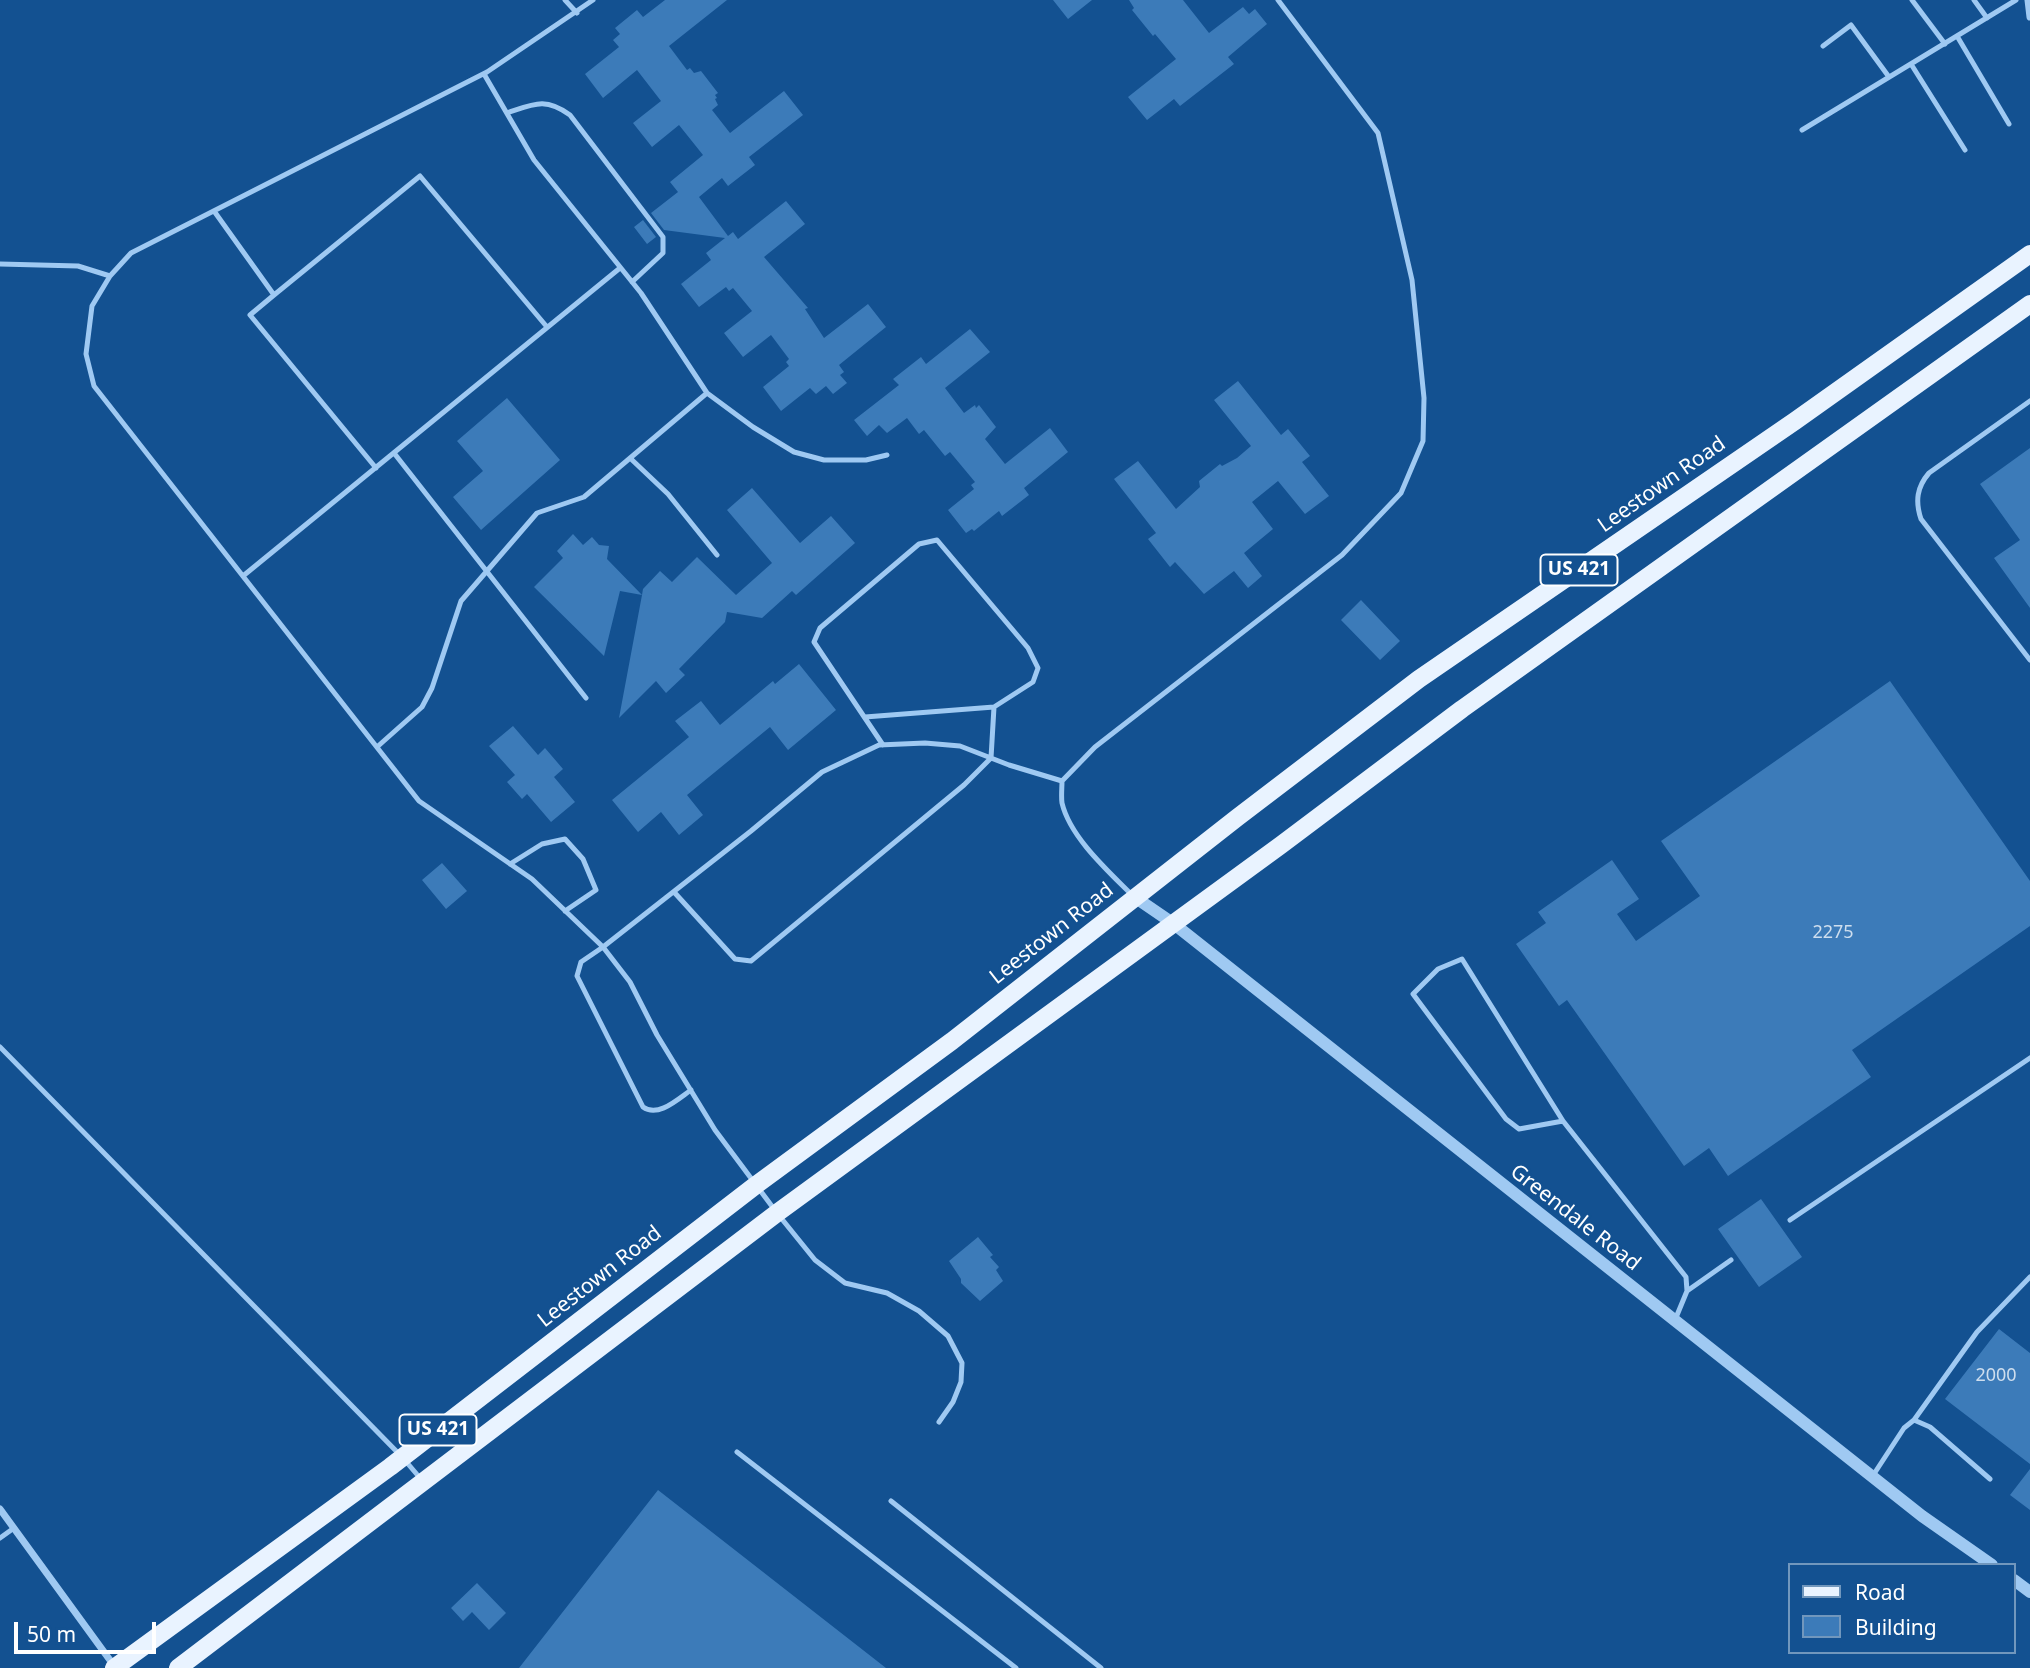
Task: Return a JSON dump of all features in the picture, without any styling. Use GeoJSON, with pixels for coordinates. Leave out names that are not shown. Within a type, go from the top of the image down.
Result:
{"type":"FeatureCollection","features":[{"type":"Feature","properties":{"kind":"main road","name":"Leestown Road"},"geometry":{"type":"LineString","coordinates":[[115,1668],[403,1458],[756,1185],[952,1041],[1419,679],[1795,421],[2030,254]]}},
{"type":"Feature","properties":{"kind":"main road","name":"US 421"},"geometry":{"type":"LineString","coordinates":[[1174,924],[1462,709],[2030,304]]}},
{"type":"Feature","properties":{"kind":"main road"},"geometry":{"type":"LineString","coordinates":[[777,1213],[1174,924]]}},
{"type":"Feature","properties":{"kind":"main road","name":"US 421"},"geometry":{"type":"LineString","coordinates":[[178,1668],[777,1213]]}},
{"type":"Feature","properties":{"kind":"street"},"geometry":{"type":"LineString","coordinates":[[2028,0],[2030,17]]}},
{"type":"Feature","properties":{"kind":"street","name":"Greendale Road"},"geometry":{"type":"LineString","coordinates":[[1136,898],[1174,924],[1922,1516],[1990,1563]]}},
{"type":"Feature","properties":{"kind":"street"},"geometry":{"type":"LineString","coordinates":[[0,1508],[115,1668]]}},
{"type":"Feature","properties":{"kind":"lane"},"geometry":{"type":"LineString","coordinates":[[565,0],[576,13]]}},
{"type":"Feature","properties":{"kind":"lane"},"geometry":{"type":"LineString","coordinates":[[593,0],[484,74],[131,253],[110,276],[92,306],[86,354],[94,386],[419,801],[532,879],[603,947],[630,982],[657,1035],[715,1130],[815,1260],[845,1283],[887,1293],[919,1311],[948,1336],[962,1363],[961,1381],[953,1402],[939,1422]]}},
{"type":"Feature","properties":{"kind":"lane"},"geometry":{"type":"LineString","coordinates":[[1136,898],[1102,865],[1071,825],[1062,802],[1062,781],[1096,747],[1342,555],[1401,493],[1423,441],[1424,398],[1412,279],[1378,133],[1278,0]]}},
{"type":"Feature","properties":{"kind":"lane"},"geometry":{"type":"LineString","coordinates":[[1912,0],[1945,44]]}},
{"type":"Feature","properties":{"kind":"lane"},"geometry":{"type":"LineString","coordinates":[[1974,0],[1986,18]]}},
{"type":"Feature","properties":{"kind":"lane"},"geometry":{"type":"LineString","coordinates":[[1802,130],[2017,0]]}},
{"type":"Feature","properties":{"kind":"lane"},"geometry":{"type":"LineString","coordinates":[[1823,46],[1851,25],[1889,77]]}},
{"type":"Feature","properties":{"kind":"lane"},"geometry":{"type":"LineString","coordinates":[[1957,36],[2009,124]]}},
{"type":"Feature","properties":{"kind":"lane"},"geometry":{"type":"LineString","coordinates":[[1911,64],[1965,150]]}},
{"type":"Feature","properties":{"kind":"lane"},"geometry":{"type":"LineString","coordinates":[[484,74],[534,160],[632,282],[707,393],[753,427],[794,452],[824,460],[866,460],[887,455]]}},
{"type":"Feature","properties":{"kind":"lane"},"geometry":{"type":"LineString","coordinates":[[507,113],[542,103],[556,105],[570,115],[663,237],[663,253],[632,282]]}},
{"type":"Feature","properties":{"kind":"lane"},"geometry":{"type":"LineString","coordinates":[[376,468],[250,315],[274,295],[420,176],[547,327]]}},
{"type":"Feature","properties":{"kind":"lane"},"geometry":{"type":"LineString","coordinates":[[214,211],[274,295]]}},
{"type":"Feature","properties":{"kind":"lane"},"geometry":{"type":"LineString","coordinates":[[0,264],[78,266],[110,276]]}},
{"type":"Feature","properties":{"kind":"lane"},"geometry":{"type":"LineString","coordinates":[[243,576],[620,268]]}},
{"type":"Feature","properties":{"kind":"lane"},"geometry":{"type":"LineString","coordinates":[[377,747],[422,707],[432,688],[461,601],[537,513],[583,497],[707,393]]}},
{"type":"Feature","properties":{"kind":"lane"},"geometry":{"type":"LineString","coordinates":[[2030,401],[1929,472],[1921,482],[1917,507],[1921,519],[2030,660]]}},
{"type":"Feature","properties":{"kind":"lane"},"geometry":{"type":"LineString","coordinates":[[394,453],[586,698]]}},
{"type":"Feature","properties":{"kind":"lane"},"geometry":{"type":"LineString","coordinates":[[630,458],[668,494],[716,555]]}},
{"type":"Feature","properties":{"kind":"lane"},"geometry":{"type":"LineString","coordinates":[[865,717],[994,707],[1033,682],[1038,667],[1028,648],[937,540],[919,544],[820,628],[814,642],[883,745]]}},
{"type":"Feature","properties":{"kind":"lane"},"geometry":{"type":"LineString","coordinates":[[674,892],[735,959],[751,961],[964,785],[991,758],[994,707]]}},
{"type":"Feature","properties":{"kind":"lane"},"geometry":{"type":"LineString","coordinates":[[691,1090],[657,1111],[649,1112],[638,1101],[577,976],[581,962],[674,892],[822,772],[883,745],[925,743],[960,746],[1062,781]]}},
{"type":"Feature","properties":{"kind":"lane"},"geometry":{"type":"LineString","coordinates":[[510,864],[542,844],[565,839],[583,859],[596,890],[565,911]]}},
{"type":"Feature","properties":{"kind":"lane"},"geometry":{"type":"LineString","coordinates":[[1563,1121],[1519,1129],[1506,1119],[1413,994],[1438,970],[1462,959],[1563,1121],[1686,1277],[1687,1291],[1675,1321]]}},
{"type":"Feature","properties":{"kind":"lane"},"geometry":{"type":"LineString","coordinates":[[0,1047],[403,1458],[424,1483]]}},
{"type":"Feature","properties":{"kind":"lane"},"geometry":{"type":"LineString","coordinates":[[1790,1220],[2030,1058]]}},
{"type":"Feature","properties":{"kind":"lane"},"geometry":{"type":"LineString","coordinates":[[1687,1291],[1731,1260]]}},
{"type":"Feature","properties":{"kind":"lane"},"geometry":{"type":"LineString","coordinates":[[1872,1477],[1904,1428],[1914,1420],[1977,1332],[2030,1277]]}},
{"type":"Feature","properties":{"kind":"lane"},"geometry":{"type":"LineString","coordinates":[[1914,1420],[1930,1427],[1990,1479]]}},
{"type":"Feature","properties":{"kind":"lane"},"geometry":{"type":"LineString","coordinates":[[737,1452],[1016,1668]]}},
{"type":"Feature","properties":{"kind":"lane"},"geometry":{"type":"LineString","coordinates":[[891,1501],[1101,1668]]}},
{"type":"Feature","properties":{"kind":"lane"},"geometry":{"type":"LineString","coordinates":[[0,1538],[14,1528]]}},
{"type":"Feature","properties":{"kind":"building"},"geometry":{"type":"Polygon","coordinates":[[[665,0],[727,0],[669,46],[687,70],[690,68],[694,73],[701,71],[718,93],[715,99],[718,105],[712,110],[730,133],[784,91],[803,115],[749,157],[755,165],[728,186],[722,178],[699,197],[728,236],[733,232],[738,239],[786,201],[805,224],[764,257],[808,308],[805,309],[824,338],[868,304],[886,327],[839,365],[844,372],[840,375],[847,383],[833,394],[826,386],[816,394],[810,388],[781,411],[763,387],[789,366],[786,362],[789,359],[771,335],[743,357],[724,333],[752,311],[733,288],[729,291],[726,287],[699,307],[681,284],[711,260],[706,253],[725,238],[664,230],[651,213],[678,192],[670,182],[703,155],[679,125],[652,147],[633,123],[661,101],[637,70],[603,98],[585,74],[619,47],[613,40],[620,34],[615,28],[637,10],[643,17],[665,0]]]}},
{"type":"Feature","properties":{"kind":"building"},"geometry":{"type":"Polygon","coordinates":[[[1053,0],[1092,0],[1068,19],[1053,0]]]}},
{"type":"Feature","properties":{"kind":"building"},"geometry":{"type":"Polygon","coordinates":[[[1129,0],[1183,0],[1209,33],[1243,7],[1249,14],[1255,9],[1267,24],[1228,57],[1234,64],[1180,106],[1174,99],[1147,120],[1128,97],[1176,59],[1132,10],[1134,8],[1129,0]]]}},
{"type":"Feature","properties":{"kind":"building"},"geometry":{"type":"Polygon","coordinates":[[[643,220],[656,237],[647,244],[634,227],[643,220]]]}},
{"type":"Feature","properties":{"kind":"building"},"geometry":{"type":"Polygon","coordinates":[[[970,329],[990,352],[945,388],[964,413],[979,405],[996,427],[985,439],[1005,464],[1050,428],[1068,452],[1024,488],[1029,495],[1002,516],[999,511],[974,531],[972,529],[966,533],[948,510],[974,489],[971,485],[975,482],[950,452],[945,456],[924,430],[919,434],[907,418],[887,433],[879,425],[867,436],[854,420],[899,385],[893,379],[921,357],[926,364],[970,329]]]}},
{"type":"Feature","properties":{"kind":"building"},"geometry":{"type":"Polygon","coordinates":[[[1238,381],[1281,435],[1288,429],[1310,456],[1302,462],[1329,496],[1305,514],[1278,481],[1252,502],[1273,529],[1244,553],[1262,576],[1248,588],[1234,571],[1204,594],[1175,562],[1170,567],[1148,539],[1156,533],[1114,479],[1138,461],[1176,509],[1200,487],[1199,481],[1220,464],[1222,466],[1237,458],[1251,446],[1214,400],[1238,381]]]}},
{"type":"Feature","properties":{"kind":"building"},"geometry":{"type":"Polygon","coordinates":[[[507,398],[560,460],[481,530],[453,497],[483,471],[457,441],[507,398]]]}},
{"type":"Feature","properties":{"kind":"building"},"geometry":{"type":"Polygon","coordinates":[[[2030,448],[2030,608],[1994,558],[2020,540],[1980,484],[2030,448]]]}},
{"type":"Feature","properties":{"kind":"building"},"geometry":{"type":"Polygon","coordinates":[[[752,488],[800,543],[831,516],[855,543],[796,595],[792,591],[762,618],[727,612],[725,622],[679,669],[685,675],[666,693],[656,681],[619,718],[643,589],[660,571],[672,582],[697,557],[736,595],[772,563],[727,510],[752,488]]]}},
{"type":"Feature","properties":{"kind":"building"},"geometry":{"type":"Polygon","coordinates":[[[573,534],[583,545],[592,537],[599,545],[609,546],[607,559],[642,595],[620,591],[604,656],[534,587],[563,558],[557,551],[573,534]]]}},
{"type":"Feature","properties":{"kind":"building"},"geometry":{"type":"Polygon","coordinates":[[[1361,600],[1400,641],[1380,660],[1341,620],[1361,600]]]}},
{"type":"Feature","properties":{"kind":"building"},"geometry":{"type":"Polygon","coordinates":[[[799,664],[836,710],[788,750],[770,727],[687,795],[703,815],[679,835],[661,812],[638,832],[612,800],[689,737],[675,721],[701,701],[720,725],[773,681],[775,684],[799,664]]]}},
{"type":"Feature","properties":{"kind":"building"},"geometry":{"type":"Polygon","coordinates":[[[1890,681],[2030,881],[2030,926],[1852,1050],[1871,1077],[1728,1176],[1709,1148],[1684,1166],[1567,1000],[1559,1006],[1516,944],[1546,923],[1538,912],[1612,860],[1639,899],[1617,914],[1636,941],[1700,896],[1661,841],[1890,681]]]}},
{"type":"Feature","properties":{"kind":"building"},"geometry":{"type":"Polygon","coordinates":[[[513,726],[538,755],[545,748],[563,769],[554,777],[575,802],[551,822],[527,794],[522,799],[507,782],[515,775],[489,746],[513,726]]]}},
{"type":"Feature","properties":{"kind":"building"},"geometry":{"type":"Polygon","coordinates":[[[442,863],[467,891],[446,909],[422,880],[442,863]]]}},
{"type":"Feature","properties":{"kind":"building"},"geometry":{"type":"Polygon","coordinates":[[[1761,1199],[1802,1257],[1759,1287],[1718,1229],[1761,1199]]]}},
{"type":"Feature","properties":{"kind":"building"},"geometry":{"type":"Polygon","coordinates":[[[978,1237],[993,1255],[990,1257],[999,1267],[996,1270],[1003,1281],[980,1301],[961,1283],[949,1261],[978,1237]]]}},
{"type":"Feature","properties":{"kind":"building"},"geometry":{"type":"Polygon","coordinates":[[[1999,1329],[2030,1353],[2030,1464],[1945,1399],[1999,1329]]]}},
{"type":"Feature","properties":{"kind":"building"},"geometry":{"type":"Polygon","coordinates":[[[2030,1469],[2030,1510],[2010,1495],[2030,1469]]]}},
{"type":"Feature","properties":{"kind":"building"},"geometry":{"type":"Polygon","coordinates":[[[658,1490],[886,1668],[519,1668],[658,1490]]]}},
{"type":"Feature","properties":{"kind":"building"},"geometry":{"type":"Polygon","coordinates":[[[477,1583],[506,1613],[489,1630],[472,1612],[463,1621],[451,1608],[477,1583]]]}}]}
